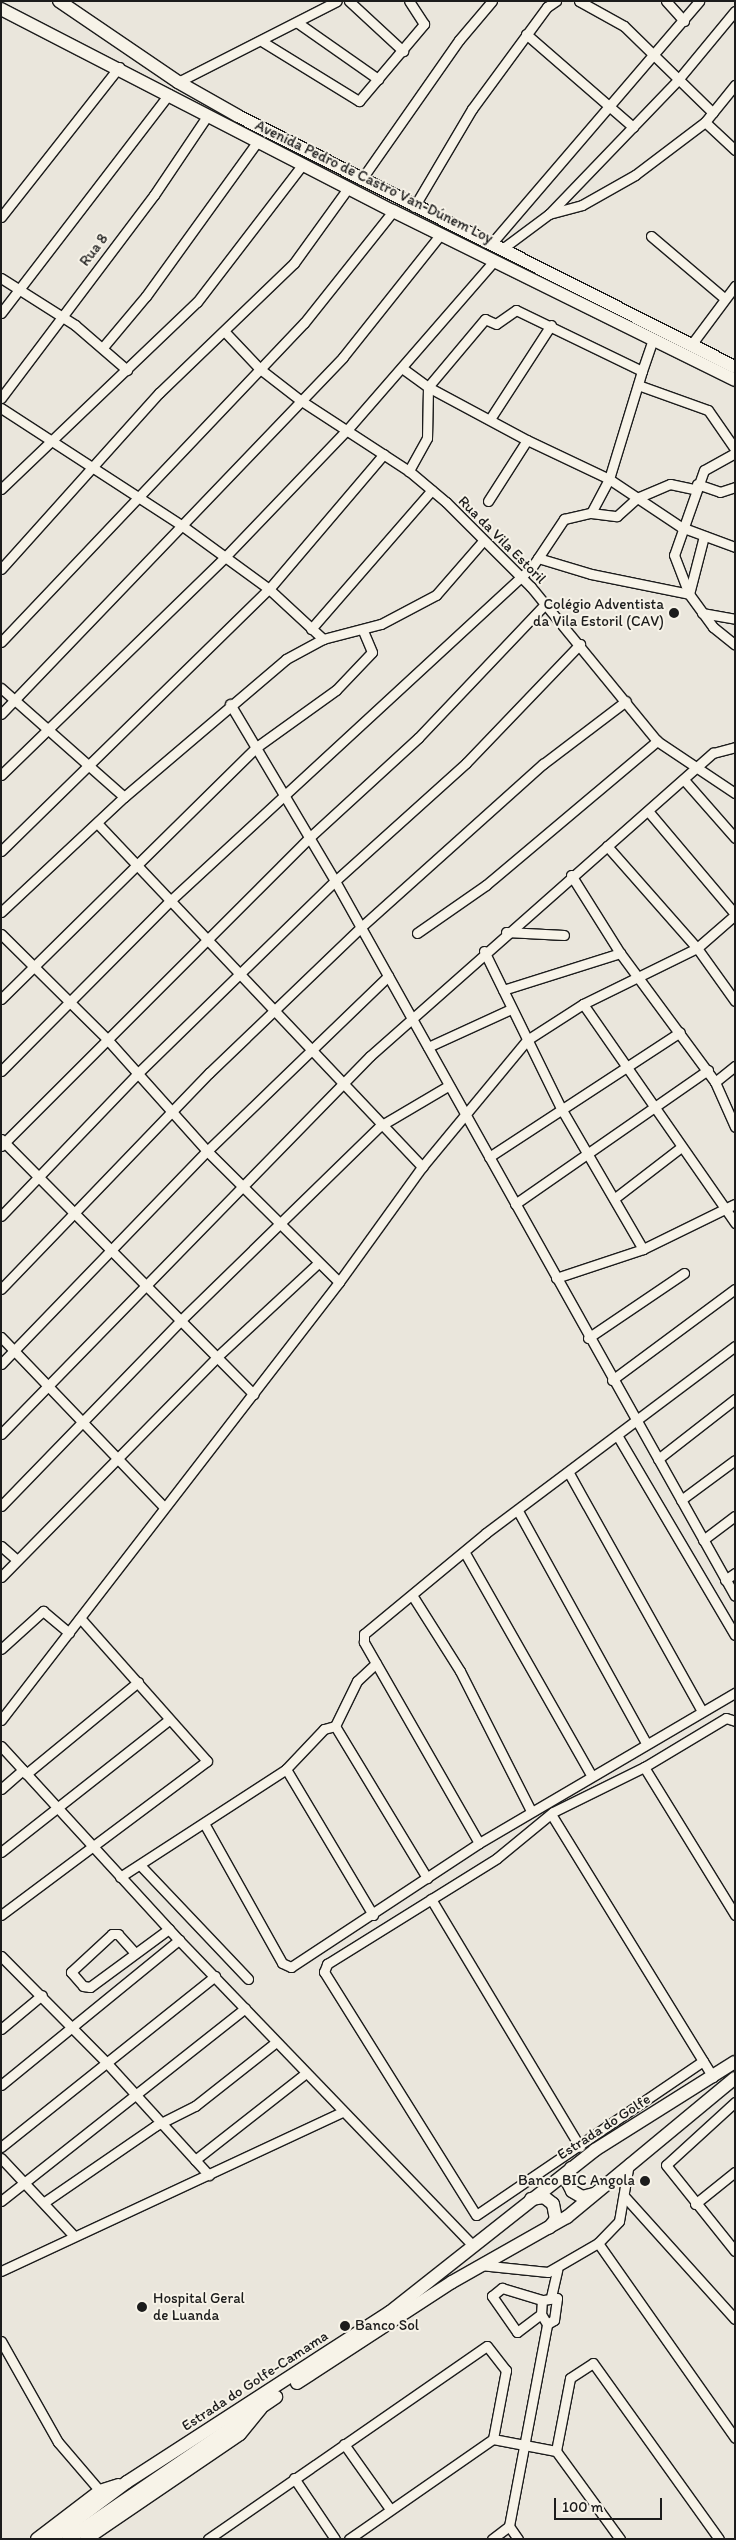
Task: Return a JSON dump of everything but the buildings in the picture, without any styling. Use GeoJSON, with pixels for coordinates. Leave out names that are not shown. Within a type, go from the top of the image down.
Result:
{"type":"FeatureCollection","features":[{"type":"Feature","properties":{"kind":"highway","name":"Avenida Pedro de Castro Van-Dúnem Loy"},"geometry":{"type":"LineString","coordinates":[[59,1],[178,82],[496,251],[653,339],[735,380]]}},
{"type":"Feature","properties":{"kind":"highway","name":"Avenida Pedro de Castro Van-Dúnem Loy"},"geometry":{"type":"LineString","coordinates":[[2,9],[119,67],[207,116],[393,212],[441,234],[496,251],[735,367]]}},
{"type":"Feature","properties":{"kind":"highway","name":"Estrada do Golfe"},"geometry":{"type":"LineString","coordinates":[[474,2246],[530,2199],[571,2168],[735,2062]]}},
{"type":"Feature","properties":{"kind":"highway"},"geometry":{"type":"LineString","coordinates":[[483,2263],[549,2228],[595,2194],[735,2078]]}},
{"type":"Feature","properties":{"kind":"highway"},"geometry":{"type":"LineString","coordinates":[[571,2168],[567,2181],[572,2192],[585,2197],[595,2194]]}},
{"type":"Feature","properties":{"kind":"highway"},"geometry":{"type":"LineString","coordinates":[[530,2199],[541,2197],[553,2204],[556,2216],[549,2228]]}},
{"type":"Feature","properties":{"kind":"highway","name":"Estrada do Golfe-Camama"},"geometry":{"type":"LineString","coordinates":[[52,2539],[127,2482],[360,2333],[474,2246]]}},
{"type":"Feature","properties":{"kind":"highway","name":"Estrada do Golfe-Camama"},"geometry":{"type":"LineString","coordinates":[[68,2539],[263,2404],[483,2263]]}},
{"type":"Feature","properties":{"kind":"highway"},"geometry":{"type":"LineString","coordinates":[[86,2539],[240,2434],[263,2404]]}},
{"type":"Feature","properties":{"kind":"highway"},"geometry":{"type":"LineString","coordinates":[[36,2539],[97,2488],[127,2482]]}},
{"type":"Feature","properties":{"kind":"street"},"geometry":{"type":"LineString","coordinates":[[178,82],[263,42],[337,1]]}},
{"type":"Feature","properties":{"kind":"street"},"geometry":{"type":"LineString","coordinates":[[349,1],[402,51]]}},
{"type":"Feature","properties":{"kind":"street"},"geometry":{"type":"LineString","coordinates":[[263,42],[359,101],[424,24],[409,1]]}},
{"type":"Feature","properties":{"kind":"street"},"geometry":{"type":"LineString","coordinates":[[361,180],[453,48],[492,1]]}},
{"type":"Feature","properties":{"kind":"street"},"geometry":{"type":"LineString","coordinates":[[414,207],[463,122],[526,34],[556,1]]}},
{"type":"Feature","properties":{"kind":"street"},"geometry":{"type":"LineString","coordinates":[[579,1],[624,26],[677,81],[713,113]]}},
{"type":"Feature","properties":{"kind":"street"},"geometry":{"type":"LineString","coordinates":[[666,1],[684,21]]}},
{"type":"Feature","properties":{"kind":"street"},"geometry":{"type":"LineString","coordinates":[[1,775],[225,557],[347,430],[402,368],[610,107],[654,58],[700,1]]}},
{"type":"Feature","properties":{"kind":"street"},"geometry":{"type":"LineString","coordinates":[[496,251],[549,214],[677,81],[735,11]]}},
{"type":"Feature","properties":{"kind":"street"},"geometry":{"type":"LineString","coordinates":[[298,23],[378,79]]}},
{"type":"Feature","properties":{"kind":"street"},"geometry":{"type":"LineString","coordinates":[[526,34],[633,127]]}},
{"type":"Feature","properties":{"kind":"street"},"geometry":{"type":"LineString","coordinates":[[1,217],[119,67]]}},
{"type":"Feature","properties":{"kind":"street"},"geometry":{"type":"LineString","coordinates":[[549,214],[582,205],[635,175],[704,122],[735,85]]}},
{"type":"Feature","properties":{"kind":"street"},"geometry":{"type":"LineString","coordinates":[[1,313],[169,94]]}},
{"type":"Feature","properties":{"kind":"street","name":"Rua 8"},"geometry":{"type":"LineString","coordinates":[[1,398],[154,195],[207,116]]}},
{"type":"Feature","properties":{"kind":"street"},"geometry":{"type":"LineString","coordinates":[[704,122],[735,150]]}},
{"type":"Feature","properties":{"kind":"street"},"geometry":{"type":"LineString","coordinates":[[104,346],[146,296],[257,142]]}},
{"type":"Feature","properties":{"kind":"street"},"geometry":{"type":"LineString","coordinates":[[1,489],[48,442],[127,370],[220,277],[302,165]]}},
{"type":"Feature","properties":{"kind":"street"},"geometry":{"type":"LineString","coordinates":[[1,569],[92,470],[159,393],[225,332],[294,263],[348,188]]}},
{"type":"Feature","properties":{"kind":"street"},"geometry":{"type":"LineString","coordinates":[[1,642],[140,498],[345,276],[393,212]]}},
{"type":"Feature","properties":{"kind":"street"},"geometry":{"type":"LineString","coordinates":[[1,714],[14,698],[184,527],[376,319],[441,234]]}},
{"type":"Feature","properties":{"kind":"street"},"geometry":{"type":"LineString","coordinates":[[651,236],[724,298]]}},
{"type":"Feature","properties":{"kind":"street"},"geometry":{"type":"LineString","coordinates":[[1,278],[104,346],[127,370]]}},
{"type":"Feature","properties":{"kind":"street"},"geometry":{"type":"LineString","coordinates":[[691,345],[724,298],[735,286]]}},
{"type":"Feature","properties":{"kind":"street"},"geometry":{"type":"LineString","coordinates":[[409,471],[427,438],[428,387],[485,320],[496,324],[516,310],[552,325],[642,371]]}},
{"type":"Feature","properties":{"kind":"street"},"geometry":{"type":"LineString","coordinates":[[490,419],[552,325]]}},
{"type":"Feature","properties":{"kind":"street","name":"Rua da Vila Estoril"},"geometry":{"type":"LineString","coordinates":[[225,332],[260,369],[300,400],[409,471],[432,490],[482,542],[521,576],[580,644],[657,741],[735,793]]}},
{"type":"Feature","properties":{"kind":"street"},"geometry":{"type":"LineString","coordinates":[[591,513],[609,479],[653,339]]}},
{"type":"Feature","properties":{"kind":"street"},"geometry":{"type":"LineString","coordinates":[[402,368],[428,387],[527,440],[609,479],[681,527],[735,547]]}},
{"type":"Feature","properties":{"kind":"street"},"geometry":{"type":"LineString","coordinates":[[638,385],[708,410],[735,449]]}},
{"type":"Feature","properties":{"kind":"street"},"geometry":{"type":"LineString","coordinates":[[1,408],[48,442],[184,527],[269,589],[323,640]]}},
{"type":"Feature","properties":{"kind":"street"},"geometry":{"type":"LineString","coordinates":[[488,501],[527,440]]}},
{"type":"Feature","properties":{"kind":"street"},"geometry":{"type":"LineString","coordinates":[[735,453],[710,464],[695,487],[681,527],[674,555],[689,594],[702,613],[735,645]]}},
{"type":"Feature","properties":{"kind":"street"},"geometry":{"type":"LineString","coordinates":[[1,850],[269,589],[384,454]]}},
{"type":"Feature","properties":{"kind":"street"},"geometry":{"type":"LineString","coordinates":[[1,1071],[71,1004],[171,900],[521,576],[538,558],[564,519],[591,513],[617,516],[637,498],[670,484],[720,492],[735,487]]}},
{"type":"Feature","properties":{"kind":"street"},"geometry":{"type":"LineString","coordinates":[[311,629],[432,490]]}},
{"type":"Feature","properties":{"kind":"street"},"geometry":{"type":"LineString","coordinates":[[689,594],[704,536]]}},
{"type":"Feature","properties":{"kind":"street"},"geometry":{"type":"LineString","coordinates":[[1,912],[98,824],[124,797],[230,704],[286,659],[323,640],[363,631],[436,595],[482,542]]}},
{"type":"Feature","properties":{"kind":"street"},"geometry":{"type":"LineString","coordinates":[[538,558],[591,574],[689,594]]}},
{"type":"Feature","properties":{"kind":"street"},"geometry":{"type":"LineString","coordinates":[[253,1394],[218,1356],[73,1215],[2,1142],[310,837],[418,738],[545,604]]}},
{"type":"Feature","properties":{"kind":"street"},"geometry":{"type":"LineString","coordinates":[[702,613],[735,619]]}},
{"type":"Feature","properties":{"kind":"street"},"geometry":{"type":"LineString","coordinates":[[1,999],[136,863],[258,746],[336,690],[372,652],[363,631]]}},
{"type":"Feature","properties":{"kind":"street"},"geometry":{"type":"LineString","coordinates":[[1,1216],[138,1073],[335,881],[466,763],[580,644]]}},
{"type":"Feature","properties":{"kind":"street"},"geometry":{"type":"LineString","coordinates":[[1,688],[124,797]]}},
{"type":"Feature","properties":{"kind":"street"},"geometry":{"type":"LineString","coordinates":[[1,1289],[170,1112],[360,928],[543,764],[626,701]]}},
{"type":"Feature","properties":{"kind":"street"},"geometry":{"type":"LineString","coordinates":[[230,704],[258,746],[335,881],[448,1086],[489,1156],[588,1338],[735,1596]]}},
{"type":"Feature","properties":{"kind":"street"},"geometry":{"type":"LineString","coordinates":[[417,933],[486,884],[657,741]]}},
{"type":"Feature","properties":{"kind":"street"},"geometry":{"type":"LineString","coordinates":[[1,1434],[342,1083],[484,951],[571,875],[685,781],[713,753],[735,747]]}},
{"type":"Feature","properties":{"kind":"street"},"geometry":{"type":"LineString","coordinates":[[685,781],[735,838]]}},
{"type":"Feature","properties":{"kind":"street"},"geometry":{"type":"LineString","coordinates":[[1,1720],[339,1282],[422,1167],[527,1040],[583,1004],[640,978],[697,948],[735,914],[648,811]]}},
{"type":"Feature","properties":{"kind":"street"},"geometry":{"type":"LineString","coordinates":[[98,824],[171,900],[205,940],[240,973],[309,1051],[422,1167]]}},
{"type":"Feature","properties":{"kind":"street"},"geometry":{"type":"LineString","coordinates":[[607,846],[697,948],[735,1001]]}},
{"type":"Feature","properties":{"kind":"street"},"geometry":{"type":"LineString","coordinates":[[571,875],[620,953],[716,1082],[735,1127]]}},
{"type":"Feature","properties":{"kind":"street"},"geometry":{"type":"LineString","coordinates":[[506,932],[564,935]]}},
{"type":"Feature","properties":{"kind":"street"},"geometry":{"type":"LineString","coordinates":[[1,934],[106,1038],[170,1112],[207,1151],[339,1282]]}},
{"type":"Feature","properties":{"kind":"street"},"geometry":{"type":"LineString","coordinates":[[484,951],[511,1010],[586,1155],[615,1198],[643,1249]]}},
{"type":"Feature","properties":{"kind":"street"},"geometry":{"type":"LineString","coordinates":[[503,990],[620,953]]}},
{"type":"Feature","properties":{"kind":"street"},"geometry":{"type":"LineString","coordinates":[[1,1364],[110,1249],[207,1151],[388,976]]}},
{"type":"Feature","properties":{"kind":"street"},"geometry":{"type":"LineString","coordinates":[[583,1004],[680,1148],[735,1223]]}},
{"type":"Feature","properties":{"kind":"street"},"geometry":{"type":"LineString","coordinates":[[428,1047],[511,1010]]}},
{"type":"Feature","properties":{"kind":"street"},"geometry":{"type":"LineString","coordinates":[[489,1156],[626,1069],[680,1032]]}},
{"type":"Feature","properties":{"kind":"street"},"geometry":{"type":"LineString","coordinates":[[716,1082],[735,1066]]}},
{"type":"Feature","properties":{"kind":"street"},"geometry":{"type":"LineString","coordinates":[[515,1204],[652,1107],[708,1070]]}},
{"type":"Feature","properties":{"kind":"street"},"geometry":{"type":"LineString","coordinates":[[1,1506],[180,1321],[380,1126],[448,1086]]}},
{"type":"Feature","properties":{"kind":"street"},"geometry":{"type":"LineString","coordinates":[[615,1198],[680,1148]]}},
{"type":"Feature","properties":{"kind":"street"},"geometry":{"type":"LineString","coordinates":[[556,1278],[643,1249],[735,1204]]}},
{"type":"Feature","properties":{"kind":"street"},"geometry":{"type":"LineString","coordinates":[[1,1577],[218,1356],[318,1263]]}},
{"type":"Feature","properties":{"kind":"street"},"geometry":{"type":"LineString","coordinates":[[588,1338],[684,1273]]}},
{"type":"Feature","properties":{"kind":"street"},"geometry":{"type":"LineString","coordinates":[[612,1380],[735,1289]]}},
{"type":"Feature","properties":{"kind":"street"},"geometry":{"type":"LineString","coordinates":[[1,1337],[83,1422],[116,1460],[164,1507]]}},
{"type":"Feature","properties":{"kind":"street"},"geometry":{"type":"LineString","coordinates":[[479,1843],[376,1663],[364,1634],[518,1510],[570,1475],[616,1435],[735,1346]]}},
{"type":"Feature","properties":{"kind":"street"},"geometry":{"type":"LineString","coordinates":[[658,1459],[735,1399]]}},
{"type":"Feature","properties":{"kind":"street"},"geometry":{"type":"LineString","coordinates":[[616,1435],[735,1635]]}},
{"type":"Feature","properties":{"kind":"street"},"geometry":{"type":"LineString","coordinates":[[681,1500],[735,1460]]}},
{"type":"Feature","properties":{"kind":"street"},"geometry":{"type":"LineString","coordinates":[[570,1475],[702,1710]]}},
{"type":"Feature","properties":{"kind":"street"},"geometry":{"type":"LineString","coordinates":[[518,1510],[646,1743]]}},
{"type":"Feature","properties":{"kind":"street"},"geometry":{"type":"LineString","coordinates":[[703,1540],[735,1516]]}},
{"type":"Feature","properties":{"kind":"street"},"geometry":{"type":"LineString","coordinates":[[1,1546],[17,1560]]}},
{"type":"Feature","properties":{"kind":"street"},"geometry":{"type":"LineString","coordinates":[[464,1553],[591,1775]]}},
{"type":"Feature","properties":{"kind":"street"},"geometry":{"type":"LineString","coordinates":[[726,1580],[735,1573]]}},
{"type":"Feature","properties":{"kind":"street"},"geometry":{"type":"LineString","coordinates":[[412,1596],[460,1671],[532,1811]]}},
{"type":"Feature","properties":{"kind":"street"},"geometry":{"type":"LineString","coordinates":[[1,1649],[43,1611],[69,1633]]}},
{"type":"Feature","properties":{"kind":"street"},"geometry":{"type":"LineString","coordinates":[[1,1915],[90,1845],[205,1766],[206,1757],[169,1720],[138,1682],[80,1618]]}},
{"type":"Feature","properties":{"kind":"street"},"geometry":{"type":"LineString","coordinates":[[120,1877],[204,1825],[286,1769],[324,1729],[335,1726],[357,1681],[376,1663]]}},
{"type":"Feature","properties":{"kind":"street"},"geometry":{"type":"LineString","coordinates":[[1,1789],[138,1682]]}},
{"type":"Feature","properties":{"kind":"street"},"geometry":{"type":"LineString","coordinates":[[204,1825],[286,1967],[373,1916],[479,1843],[591,1775],[702,1710],[735,1693]]}},
{"type":"Feature","properties":{"kind":"street"},"geometry":{"type":"LineString","coordinates":[[703,2061],[480,2214],[472,2213],[324,1972],[327,1964],[497,1858],[552,1814],[644,1767],[726,1718],[735,1721]]}},
{"type":"Feature","properties":{"kind":"street"},"geometry":{"type":"LineString","coordinates":[[1,1852],[56,1806],[169,1720]]}},
{"type":"Feature","properties":{"kind":"street"},"geometry":{"type":"LineString","coordinates":[[335,1726],[428,1878]]}},
{"type":"Feature","properties":{"kind":"street"},"geometry":{"type":"LineString","coordinates":[[1,1746],[179,1940],[246,2008],[342,2112],[474,2246]]}},
{"type":"Feature","properties":{"kind":"street"},"geometry":{"type":"LineString","coordinates":[[644,1767],[735,1915]]}},
{"type":"Feature","properties":{"kind":"street"},"geometry":{"type":"LineString","coordinates":[[286,1769],[373,1916]]}},
{"type":"Feature","properties":{"kind":"street"},"geometry":{"type":"LineString","coordinates":[[552,1814],[714,2077]]}},
{"type":"Feature","properties":{"kind":"street"},"geometry":{"type":"LineString","coordinates":[[140,1865],[248,1979]]}},
{"type":"Feature","properties":{"kind":"street"},"geometry":{"type":"LineString","coordinates":[[431,1899],[580,2147]]}},
{"type":"Feature","properties":{"kind":"street"},"geometry":{"type":"LineString","coordinates":[[135,1953],[118,1934],[112,1934],[70,1972],[86,1988],[169,1929]]}},
{"type":"Feature","properties":{"kind":"street"},"geometry":{"type":"LineString","coordinates":[[1,2085],[179,1940]]}},
{"type":"Feature","properties":{"kind":"street"},"geometry":{"type":"LineString","coordinates":[[3,1962],[42,1995],[138,2095],[209,2175]]}},
{"type":"Feature","properties":{"kind":"street"},"geometry":{"type":"LineString","coordinates":[[1,2147],[215,1976]]}},
{"type":"Feature","properties":{"kind":"street"},"geometry":{"type":"LineString","coordinates":[[1,2029],[42,1995]]}},
{"type":"Feature","properties":{"kind":"street"},"geometry":{"type":"LineString","coordinates":[[1,2201],[138,2095],[246,2008]]}},
{"type":"Feature","properties":{"kind":"street"},"geometry":{"type":"LineString","coordinates":[[46,2201],[161,2123],[195,2106],[276,2042]]}},
{"type":"Feature","properties":{"kind":"street"},"geometry":{"type":"LineString","coordinates":[[195,2160],[306,2073]]}},
{"type":"Feature","properties":{"kind":"street"},"geometry":{"type":"LineString","coordinates":[[735,2102],[666,2165],[695,2204],[735,2251]]}},
{"type":"Feature","properties":{"kind":"street"},"geometry":{"type":"LineString","coordinates":[[1,2271],[342,2112]]}},
{"type":"Feature","properties":{"kind":"street"},"geometry":{"type":"LineString","coordinates":[[1,2158],[46,2201],[74,2236]]}},
{"type":"Feature","properties":{"kind":"street"},"geometry":{"type":"LineString","coordinates":[[483,2263],[535,2273],[558,2270],[598,2243],[619,2221],[625,2197],[629,2164]]}},
{"type":"Feature","properties":{"kind":"street"},"geometry":{"type":"LineString","coordinates":[[695,2204],[735,2172]]}},
{"type":"Feature","properties":{"kind":"street"},"geometry":{"type":"LineString","coordinates":[[625,2197],[735,2319]]}},
{"type":"Feature","properties":{"kind":"street"},"geometry":{"type":"LineString","coordinates":[[598,2243],[735,2438]]}},
{"type":"Feature","properties":{"kind":"street"},"geometry":{"type":"LineString","coordinates":[[547,2324],[554,2320],[559,2303],[546,2298],[502,2288],[492,2296],[517,2332],[541,2314],[546,2298],[558,2270]]}},
{"type":"Feature","properties":{"kind":"street"},"geometry":{"type":"LineString","coordinates":[[492,2539],[509,2526],[526,2444],[547,2324],[541,2314]]}},
{"type":"Feature","properties":{"kind":"street"},"geometry":{"type":"LineString","coordinates":[[1,2341],[53,2435],[97,2488]]}},
{"type":"Feature","properties":{"kind":"street"},"geometry":{"type":"LineString","coordinates":[[208,2539],[487,2346],[506,2370],[493,2438],[349,2539]]}},
{"type":"Feature","properties":{"kind":"street"},"geometry":{"type":"LineString","coordinates":[[556,2451],[570,2378],[593,2363],[719,2539]]}},
{"type":"Feature","properties":{"kind":"street"},"geometry":{"type":"LineString","coordinates":[[493,2438],[556,2451],[620,2539]]}},
{"type":"Feature","properties":{"kind":"street"},"geometry":{"type":"LineString","coordinates":[[344,2444],[390,2509]]}},
{"type":"Feature","properties":{"kind":"street"},"geometry":{"type":"LineString","coordinates":[[294,2478],[336,2539]]}},
{"type":"Feature","properties":{"kind":"street"},"geometry":{"type":"LineString","coordinates":[[509,2526],[518,2539]]}},
{"type":"Feature","properties":{"kind":"place","name":"Colégio Adventista da Vila Estoril (CAV)"},"geometry":{"type":"Point","coordinates":[674,613]}},
{"type":"Feature","properties":{"kind":"place","name":"Banco BIC Angola"},"geometry":{"type":"Point","coordinates":[645,2181]}},
{"type":"Feature","properties":{"kind":"place","name":"Hospital Geral de Luanda"},"geometry":{"type":"Point","coordinates":[142,2307]}},
{"type":"Feature","properties":{"kind":"place","name":"Banco Sol"},"geometry":{"type":"Point","coordinates":[345,2326]}}]}
